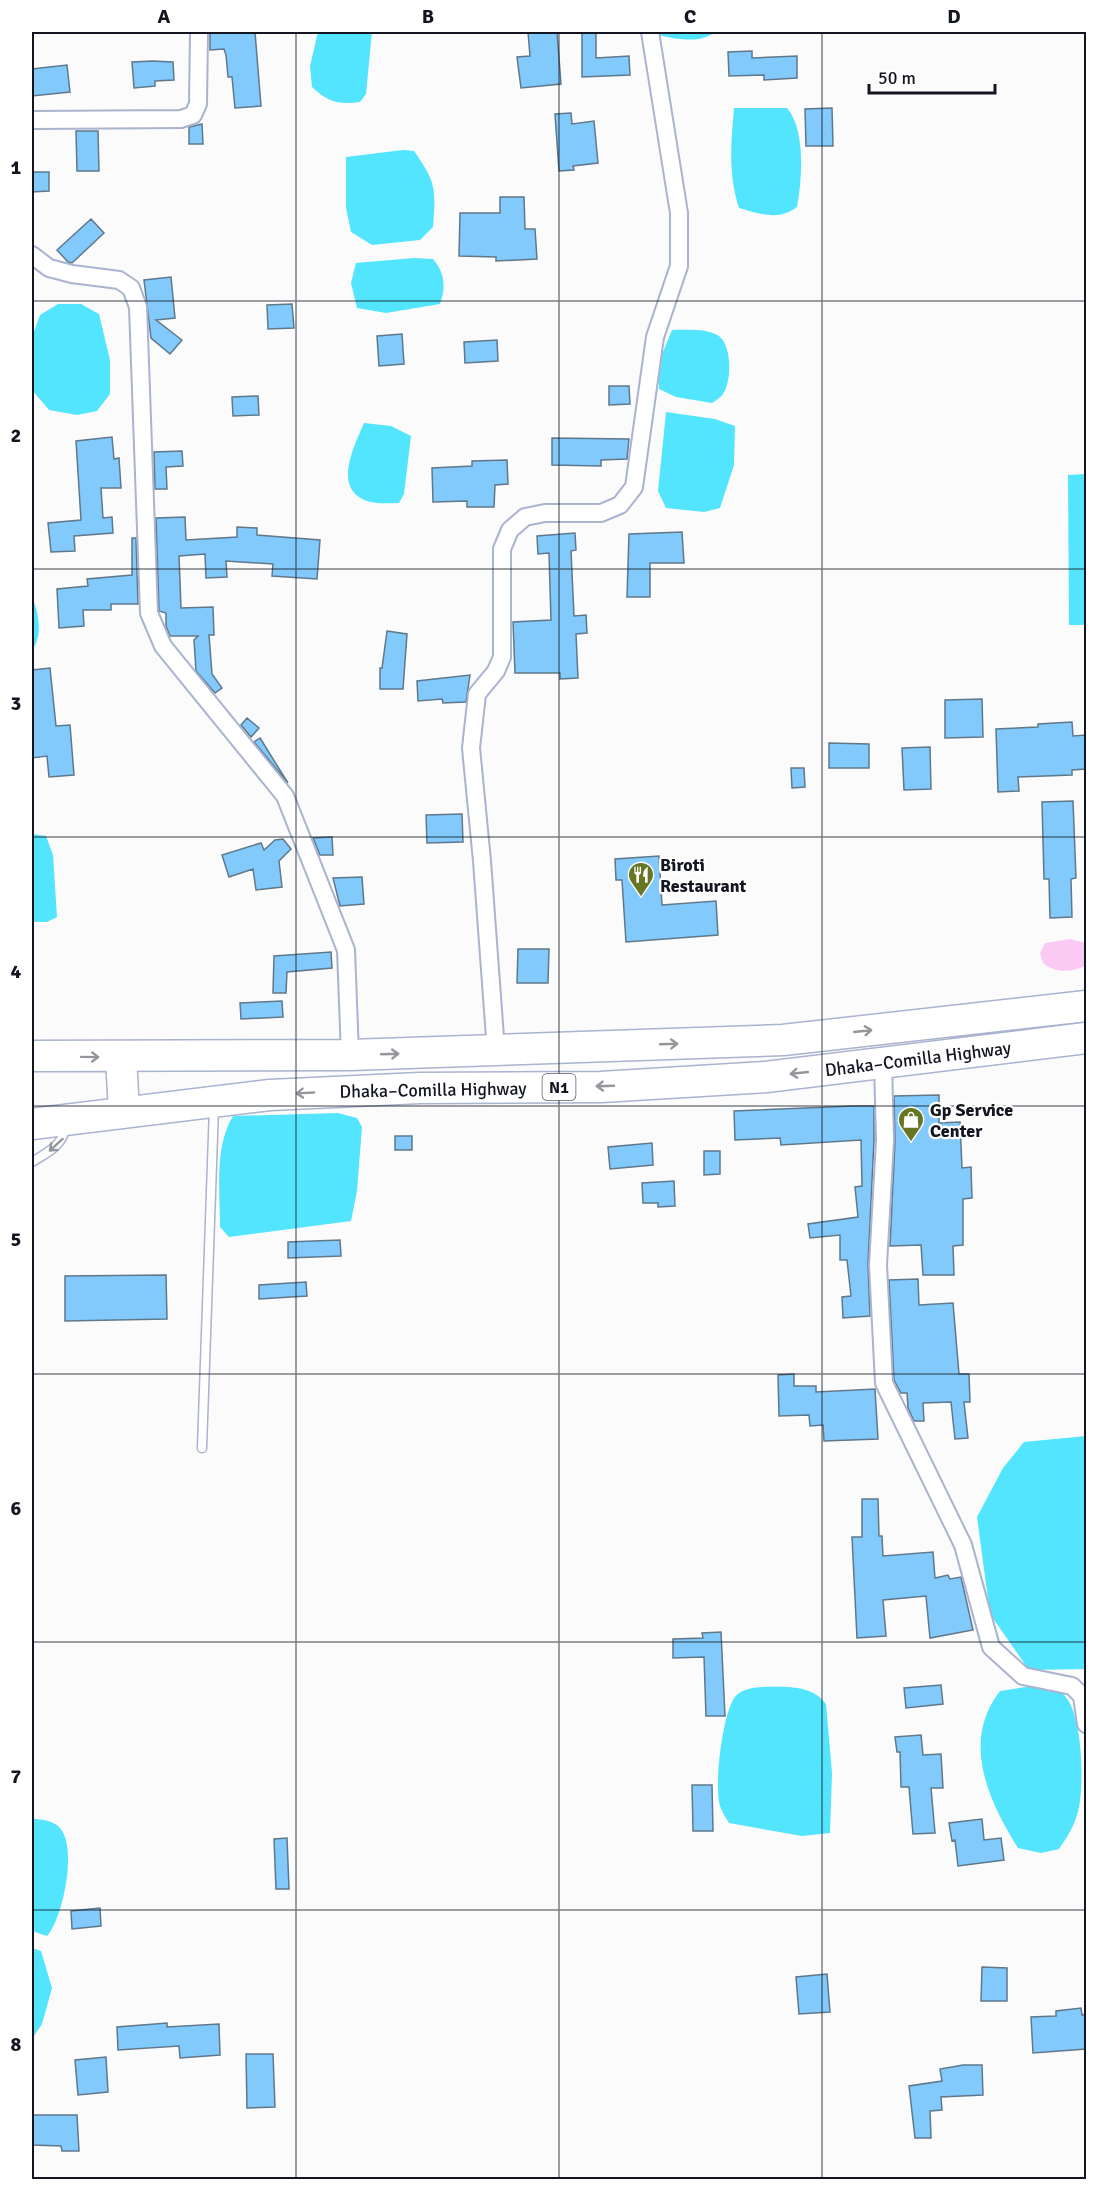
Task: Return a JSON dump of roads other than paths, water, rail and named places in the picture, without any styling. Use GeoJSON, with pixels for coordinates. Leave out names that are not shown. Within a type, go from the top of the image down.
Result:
{"type":"FeatureCollection","features":[{"type":"Feature","properties":{"kind":"highway","name":"Dhaka–Comilla Highway"},"geometry":{"type":"LineString","coordinates":[[32,1056],[121,1058],[350,1055],[783,1040],[1086,1006]]}},
{"type":"Feature","properties":{"kind":"highway","name":"Dhaka–Comilla Highway"},"geometry":{"type":"LineString","coordinates":[[32,1124],[270,1095],[420,1088],[613,1086],[766,1077],[1086,1038]]}},
{"type":"Feature","properties":{"kind":"highway"},"geometry":{"type":"LineString","coordinates":[[121,1058],[124,1111]]}},
{"type":"Feature","properties":{"kind":"street"},"geometry":{"type":"LineString","coordinates":[[32,120],[181,119],[193,115],[198,104],[199,32]]}},
{"type":"Feature","properties":{"kind":"street"},"geometry":{"type":"LineString","coordinates":[[496,1051],[483,861],[471,748],[477,694],[496,671],[502,657],[502,549],[510,530],[525,517],[545,513],[601,513],[620,505],[634,488],[655,337],[679,266],[679,213],[650,32]]}},
{"type":"Feature","properties":{"kind":"street"},"geometry":{"type":"LineString","coordinates":[[32,255],[50,268],[72,274],[119,280],[131,288],[138,307],[148,613],[163,646],[285,796],[346,950],[350,1055]]}},
{"type":"Feature","properties":{"kind":"street"},"geometry":{"type":"LineString","coordinates":[[883,1064],[885,1140],[878,1265],[884,1383],[963,1545],[991,1647],[1023,1676],[1072,1686],[1082,1696],[1086,1724]]}},
{"type":"Feature","properties":{"kind":"lane"},"geometry":{"type":"LineString","coordinates":[[202,1448],[215,1101]]}},
{"type":"Feature","properties":{"kind":"lane"},"geometry":{"type":"LineString","coordinates":[[32,1162],[59,1144],[64,1137],[68,1119]]}},
{"type":"Feature","properties":{"kind":"water"},"geometry":{"type":"Polygon","coordinates":[[[318,32],[372,32],[366,94],[360,102],[334,101],[312,87],[310,66],[318,32]]]}},
{"type":"Feature","properties":{"kind":"water"},"geometry":{"type":"Polygon","coordinates":[[[657,32],[715,32],[702,38],[687,40],[658,35],[657,32]]]}},
{"type":"Feature","properties":{"kind":"water"},"geometry":{"type":"Polygon","coordinates":[[[734,108],[787,108],[793,117],[800,142],[801,156],[797,207],[776,215],[739,208],[732,171],[734,108]]]}},
{"type":"Feature","properties":{"kind":"water"},"geometry":{"type":"Polygon","coordinates":[[[403,150],[414,151],[427,171],[433,186],[433,227],[420,240],[372,245],[351,232],[346,208],[346,157],[403,150]]]}},
{"type":"Feature","properties":{"kind":"water"},"geometry":{"type":"Polygon","coordinates":[[[414,258],[433,259],[440,270],[444,286],[440,304],[386,313],[357,308],[351,283],[356,263],[414,258]]]}},
{"type":"Feature","properties":{"kind":"water"},"geometry":{"type":"Polygon","coordinates":[[[58,304],[81,304],[99,314],[110,360],[110,394],[97,411],[77,415],[49,410],[32,390],[32,337],[40,315],[58,304]]]}},
{"type":"Feature","properties":{"kind":"water"},"geometry":{"type":"Polygon","coordinates":[[[672,330],[714,333],[723,341],[728,355],[728,381],[723,394],[712,403],[676,397],[659,389],[658,364],[672,330]]]}},
{"type":"Feature","properties":{"kind":"water"},"geometry":{"type":"Polygon","coordinates":[[[666,412],[715,419],[735,426],[734,465],[720,508],[704,512],[666,508],[658,491],[666,412]]]}},
{"type":"Feature","properties":{"kind":"water"},"geometry":{"type":"Polygon","coordinates":[[[364,423],[391,426],[411,436],[404,494],[399,503],[371,502],[359,497],[351,489],[348,468],[364,423]]]}},
{"type":"Feature","properties":{"kind":"water"},"geometry":{"type":"Polygon","coordinates":[[[1086,474],[1086,625],[1069,625],[1068,475],[1086,474]]]}},
{"type":"Feature","properties":{"kind":"water"},"geometry":{"type":"Polygon","coordinates":[[[32,597],[39,631],[32,650],[32,597]]]}},
{"type":"Feature","properties":{"kind":"water"},"geometry":{"type":"Polygon","coordinates":[[[32,834],[46,836],[53,855],[57,917],[47,922],[32,922],[32,834]]]}},
{"type":"Feature","properties":{"kind":"water"},"geometry":{"type":"Polygon","coordinates":[[[338,1113],[357,1118],[362,1127],[357,1191],[351,1221],[229,1237],[220,1227],[219,1170],[223,1142],[233,1116],[338,1113]]]}},
{"type":"Feature","properties":{"kind":"water"},"geometry":{"type":"Polygon","coordinates":[[[1086,1436],[1086,1669],[1029,1670],[990,1614],[977,1517],[1003,1468],[1024,1442],[1086,1436]]]}},
{"type":"Feature","properties":{"kind":"water"},"geometry":{"type":"Polygon","coordinates":[[[1032,1686],[1057,1690],[1070,1703],[1078,1731],[1081,1765],[1081,1796],[1074,1824],[1059,1849],[1041,1853],[1018,1848],[1007,1830],[989,1790],[983,1770],[981,1750],[982,1730],[988,1710],[1000,1691],[1032,1686]]]}},
{"type":"Feature","properties":{"kind":"water"},"geometry":{"type":"Polygon","coordinates":[[[761,1687],[788,1687],[805,1690],[813,1693],[826,1704],[832,1773],[830,1833],[802,1836],[729,1823],[720,1806],[719,1769],[722,1737],[729,1709],[738,1694],[761,1687]]]}},
{"type":"Feature","properties":{"kind":"water"},"geometry":{"type":"Polygon","coordinates":[[[32,1819],[49,1821],[58,1826],[64,1835],[67,1848],[68,1864],[63,1898],[53,1927],[47,1936],[32,1931],[32,1819]]]}},
{"type":"Feature","properties":{"kind":"water"},"geometry":{"type":"Polygon","coordinates":[[[32,1948],[41,1951],[52,1988],[42,2024],[32,2039],[32,1948]]]}},
{"type":"Feature","properties":{"kind":"place","name":"Biroti Restaurant"},"geometry":{"type":"Point","coordinates":[641,898]}},
{"type":"Feature","properties":{"kind":"place","name":"Gp Service Center"},"geometry":{"type":"Point","coordinates":[911,1143]}}]}
